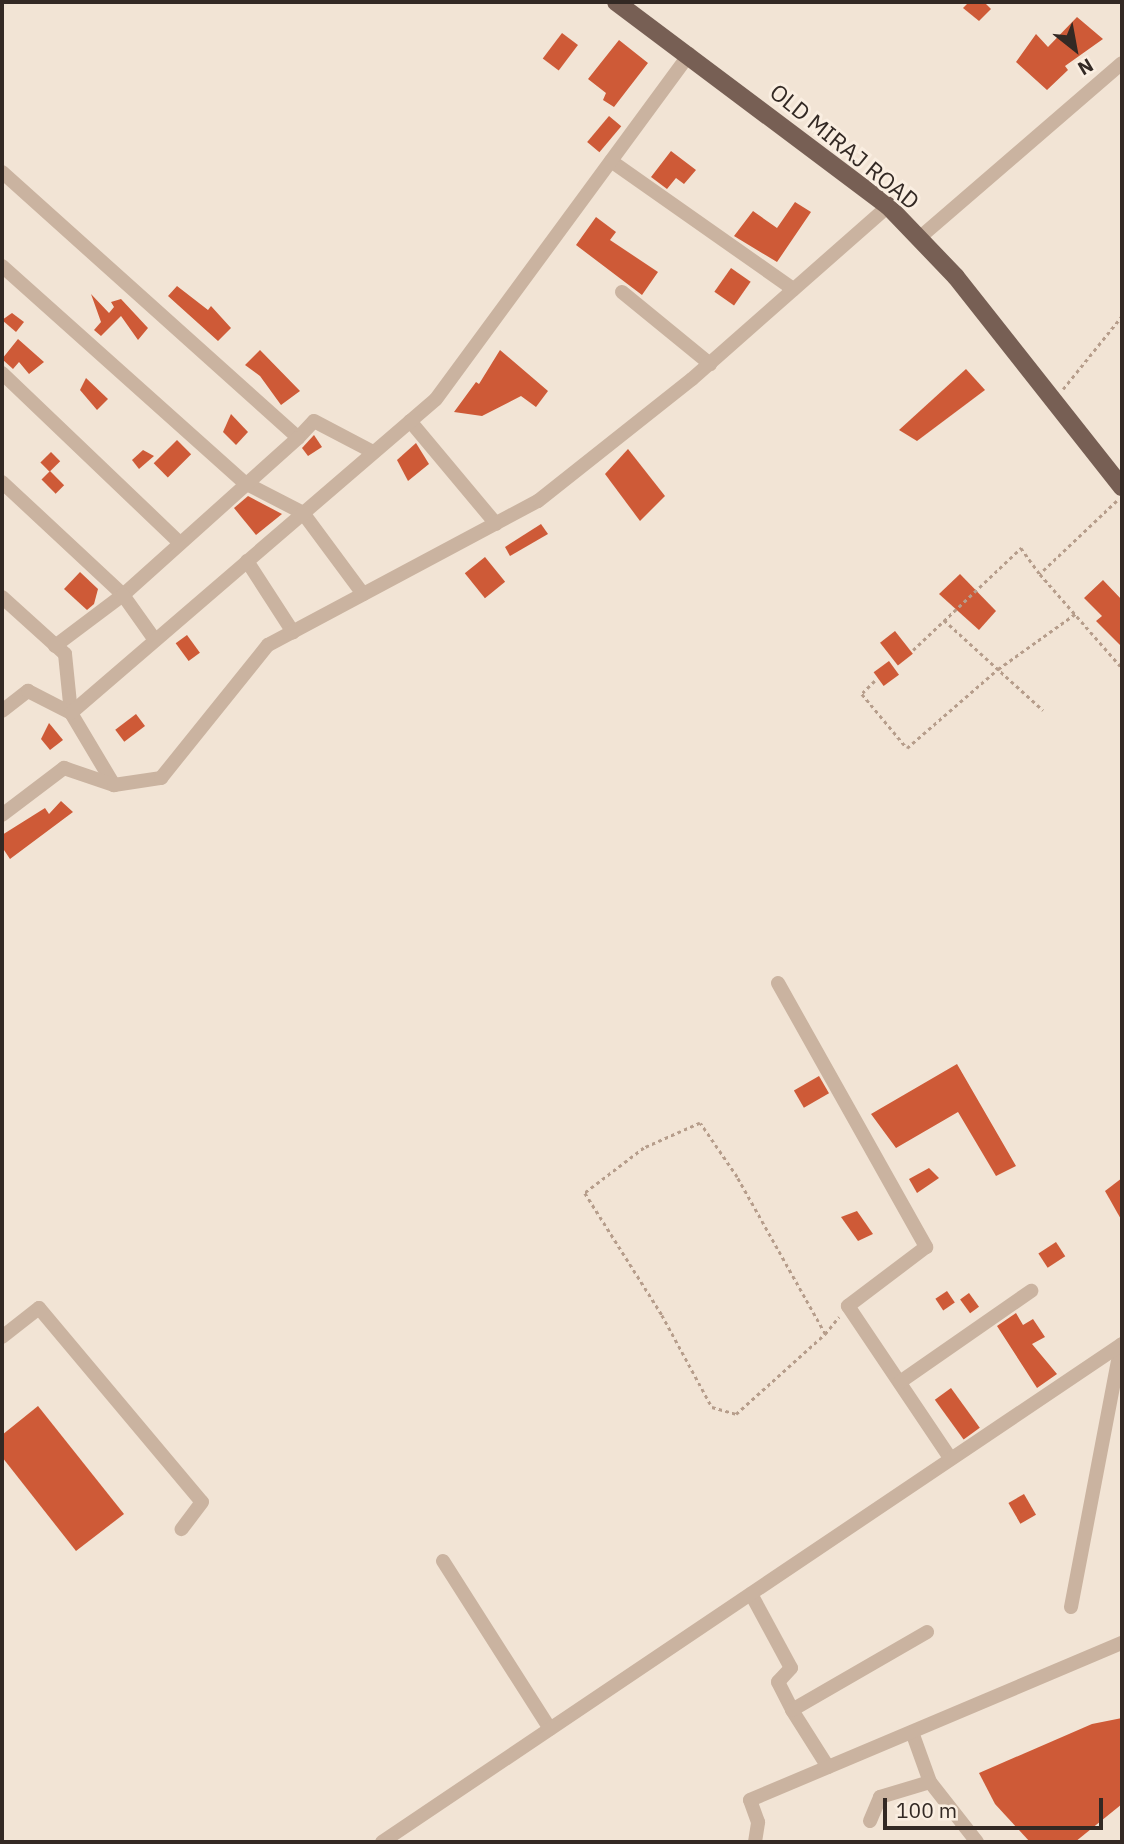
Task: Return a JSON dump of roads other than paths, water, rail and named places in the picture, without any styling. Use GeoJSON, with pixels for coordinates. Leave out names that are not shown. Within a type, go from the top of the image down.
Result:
{"type":"FeatureCollection","features":[{"type":"Feature","properties":{"kind":"main road","name":"OLD MIRAJ ROAD"},"geometry":{"type":"LineString","coordinates":[[616,2],[689,54],[888,206],[956,277],[1122,486]]}},
{"type":"Feature","properties":{"kind":"street"},"geometry":{"type":"LineString","coordinates":[[71,713],[436,398],[689,54]]}},
{"type":"Feature","properties":{"kind":"street"},"geometry":{"type":"LineString","coordinates":[[918,239],[1122,62]]}},
{"type":"Feature","properties":{"kind":"street"},"geometry":{"type":"LineString","coordinates":[[611,161],[793,289]]}},
{"type":"Feature","properties":{"kind":"street"},"geometry":{"type":"LineString","coordinates":[[2,173],[298,438]]}},
{"type":"Feature","properties":{"kind":"street"},"geometry":{"type":"LineString","coordinates":[[2,815],[64,768],[114,785],[162,779],[268,645],[538,501],[710,364],[888,206]]}},
{"type":"Feature","properties":{"kind":"street"},"geometry":{"type":"LineString","coordinates":[[2,266],[245,482],[303,513],[363,594]]}},
{"type":"Feature","properties":{"kind":"street"},"geometry":{"type":"LineString","coordinates":[[622,292],[710,364]]}},
{"type":"Feature","properties":{"kind":"street"},"geometry":{"type":"LineString","coordinates":[[2,373],[180,543]]}},
{"type":"Feature","properties":{"kind":"street"},"geometry":{"type":"LineString","coordinates":[[55,646],[84,628],[123,595],[314,421],[373,452]]}},
{"type":"Feature","properties":{"kind":"street"},"geometry":{"type":"LineString","coordinates":[[410,421],[496,524]]}},
{"type":"Feature","properties":{"kind":"street"},"geometry":{"type":"LineString","coordinates":[[2,482],[123,595],[155,640]]}},
{"type":"Feature","properties":{"kind":"street"},"geometry":{"type":"LineString","coordinates":[[247,561],[293,632]]}},
{"type":"Feature","properties":{"kind":"street"},"geometry":{"type":"LineString","coordinates":[[2,597],[65,654],[71,713],[114,785]]}},
{"type":"Feature","properties":{"kind":"street"},"geometry":{"type":"LineString","coordinates":[[2,711],[28,691],[71,713]]}},
{"type":"Feature","properties":{"kind":"street"},"geometry":{"type":"LineString","coordinates":[[778,983],[926,1247],[848,1306],[951,1459]]}},
{"type":"Feature","properties":{"kind":"street"},"geometry":{"type":"LineString","coordinates":[[900,1382],[1031,1291]]}},
{"type":"Feature","properties":{"kind":"street"},"geometry":{"type":"LineString","coordinates":[[2,1337],[39,1308],[202,1502],[182,1529]]}},
{"type":"Feature","properties":{"kind":"street"},"geometry":{"type":"LineString","coordinates":[[382,1842],[1122,1345]]}},
{"type":"Feature","properties":{"kind":"street"},"geometry":{"type":"LineString","coordinates":[[1071,1607],[1122,1345]]}},
{"type":"Feature","properties":{"kind":"street"},"geometry":{"type":"LineString","coordinates":[[443,1561],[550,1729]]}},
{"type":"Feature","properties":{"kind":"street"},"geometry":{"type":"LineString","coordinates":[[751,1594],[791,1668],[778,1682],[792,1710],[828,1767]]}},
{"type":"Feature","properties":{"kind":"street"},"geometry":{"type":"LineString","coordinates":[[792,1710],[927,1632]]}},
{"type":"Feature","properties":{"kind":"street"},"geometry":{"type":"LineString","coordinates":[[755,1842],[758,1822],[750,1800],[1122,1643]]}},
{"type":"Feature","properties":{"kind":"street"},"geometry":{"type":"LineString","coordinates":[[912,1732],[930,1782],[977,1842]]}},
{"type":"Feature","properties":{"kind":"street"},"geometry":{"type":"LineString","coordinates":[[870,1821],[880,1797],[930,1782]]}}]}
